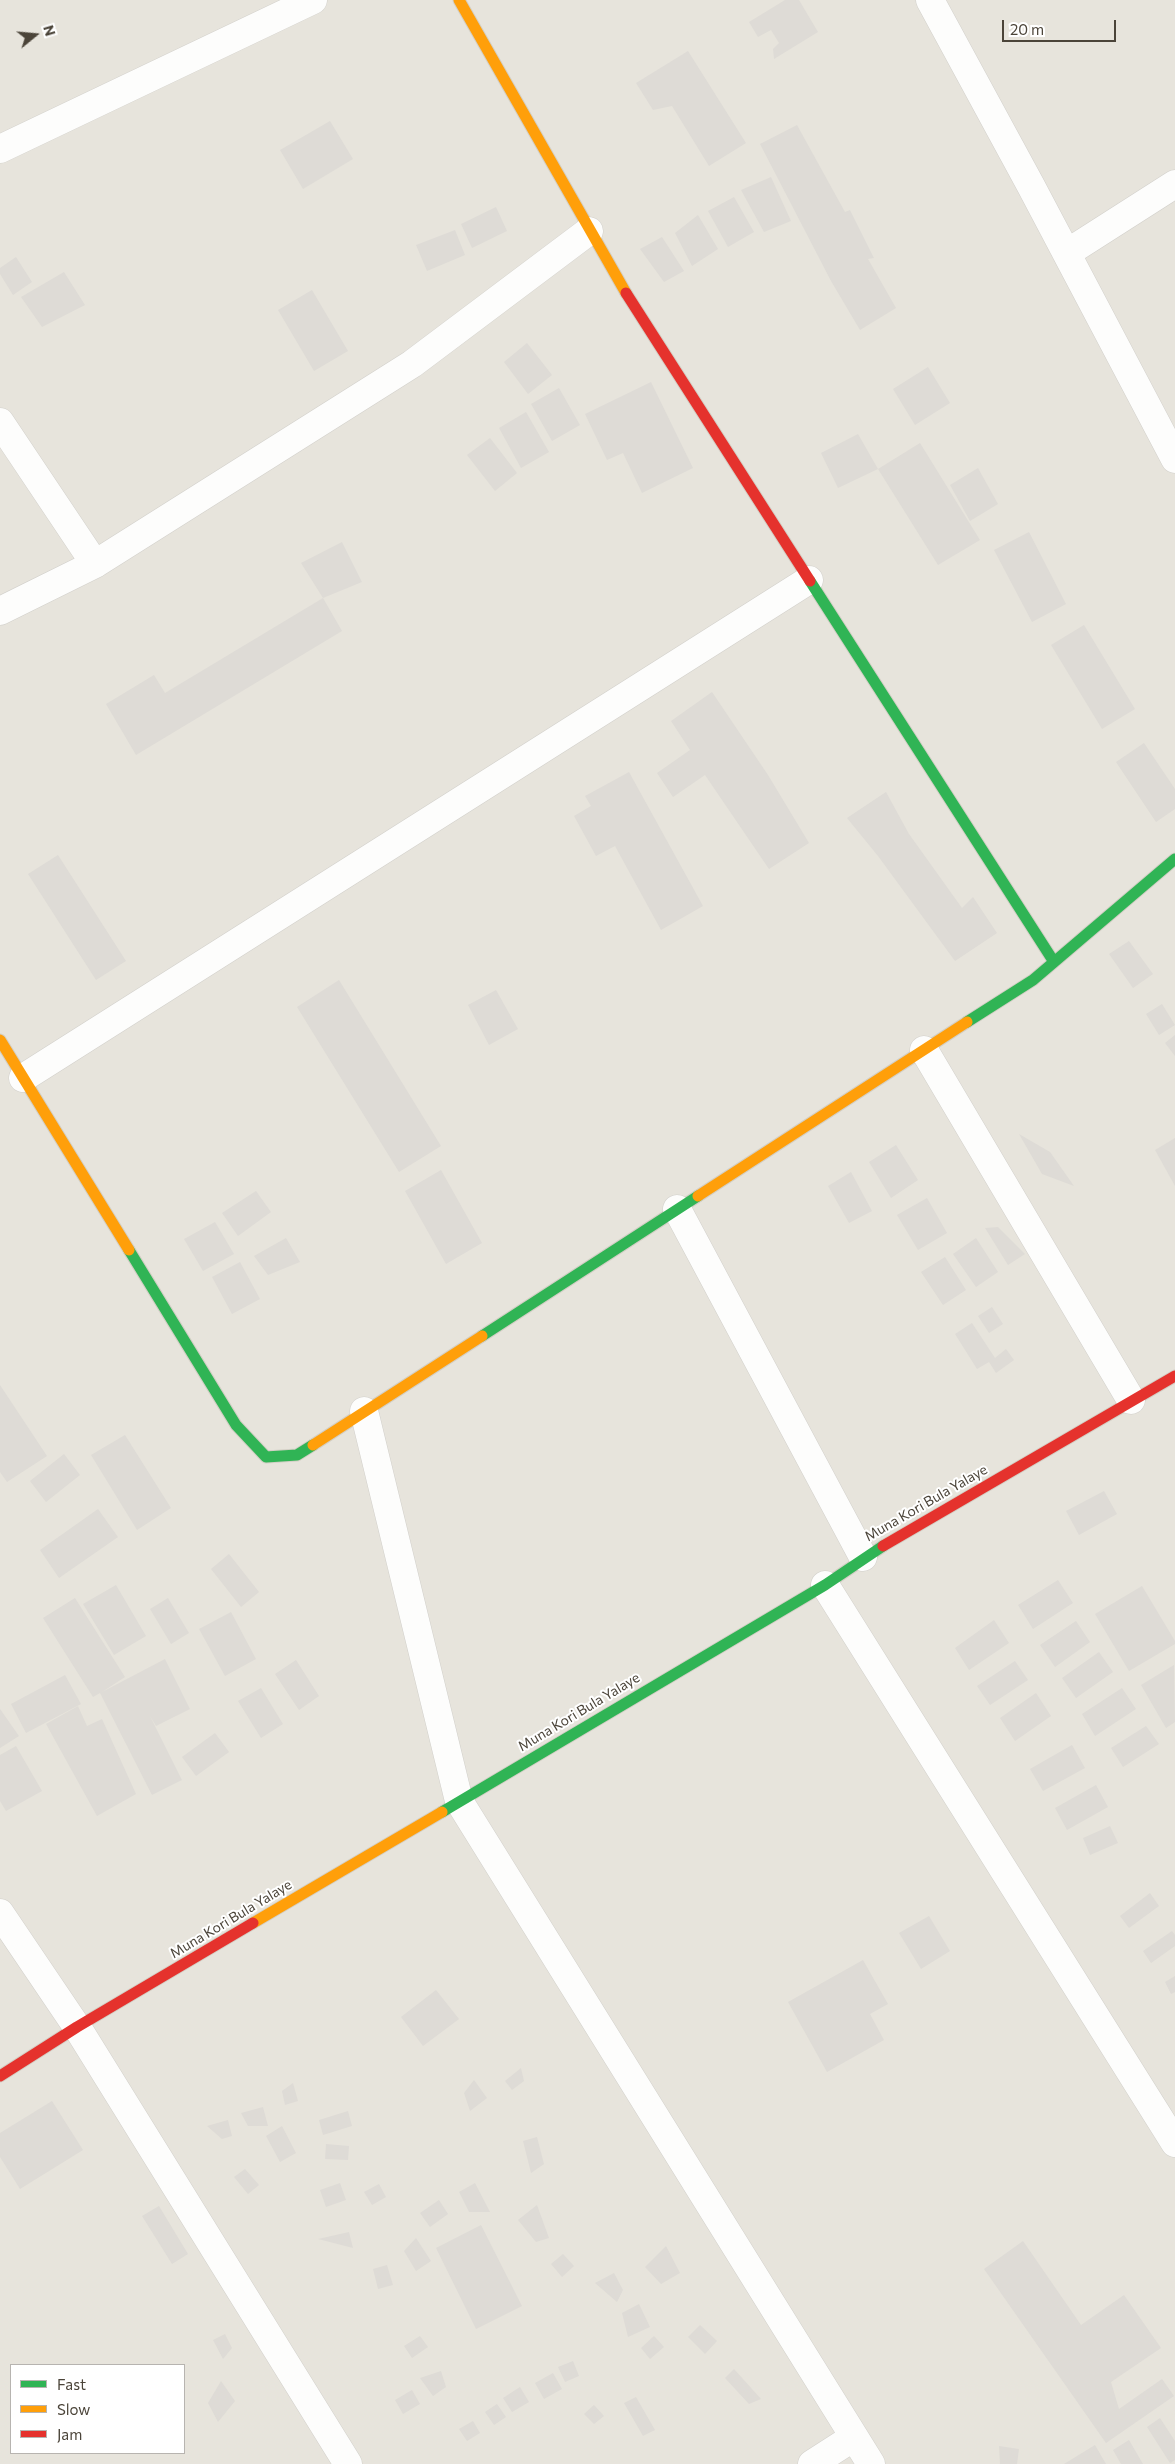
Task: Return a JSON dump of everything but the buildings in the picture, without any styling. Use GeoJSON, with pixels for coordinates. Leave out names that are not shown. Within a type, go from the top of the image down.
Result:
{"type":"FeatureCollection","features":[{"type":"Feature","properties":{"kind":"street"},"geometry":{"type":"LineString","coordinates":[[0,149],[313,0]]}},
{"type":"Feature","properties":{"kind":"street"},"geometry":{"type":"LineString","coordinates":[[459,0],[618,281],[1054,962]]}},
{"type":"Feature","properties":{"kind":"street"},"geometry":{"type":"LineString","coordinates":[[930,0],[1175,459]]}},
{"type":"Feature","properties":{"kind":"street"},"geometry":{"type":"LineString","coordinates":[[1066,253],[1175,184]]}},
{"type":"Feature","properties":{"kind":"street"},"geometry":{"type":"LineString","coordinates":[[0,611],[95,564],[412,364],[589,231]]}},
{"type":"Feature","properties":{"kind":"street"},"geometry":{"type":"LineString","coordinates":[[0,422],[95,564]]}},
{"type":"Feature","properties":{"kind":"street"},"geometry":{"type":"LineString","coordinates":[[23,1078],[809,580]]}},
{"type":"Feature","properties":{"kind":"street"},"geometry":{"type":"LineString","coordinates":[[0,1040],[236,1425],[266,1457],[297,1455],[1033,980],[1175,859]]}},
{"type":"Feature","properties":{"kind":"street"},"geometry":{"type":"LineString","coordinates":[[924,1050],[1131,1400]]}},
{"type":"Feature","properties":{"kind":"street"},"geometry":{"type":"LineString","coordinates":[[677,1209],[863,1557]]}},
{"type":"Feature","properties":{"kind":"street","name":"Muna Kori Bula Yalaye"},"geometry":{"type":"LineString","coordinates":[[0,2076],[77,2027],[825,1585],[863,1557],[1175,1376]]}},
{"type":"Feature","properties":{"kind":"street"},"geometry":{"type":"LineString","coordinates":[[364,1411],[459,1801],[871,2464]]}},
{"type":"Feature","properties":{"kind":"street"},"geometry":{"type":"LineString","coordinates":[[825,1585],[1175,2143]]}},
{"type":"Feature","properties":{"kind":"street"},"geometry":{"type":"LineString","coordinates":[[0,1913],[77,2027],[348,2464]]}},
{"type":"Feature","properties":{"kind":"street"},"geometry":{"type":"LineString","coordinates":[[812,2464],[854,2437]]}},
{"type":"Feature","properties":{"kind":"shaded area"},"geometry":{"type":"Polygon","coordinates":[[[0,0],[1175,0],[1175,2464],[0,2464],[0,0]]]}},
{"type":"Feature","properties":{"kind":"traffic: fast"},"geometry":{"type":"LineString","coordinates":[[810,581],[1054,962]]}},
{"type":"Feature","properties":{"kind":"traffic: fast"},"geometry":{"type":"LineString","coordinates":[[967,1022],[1033,980],[1175,859]]}},
{"type":"Feature","properties":{"kind":"traffic: fast"},"geometry":{"type":"LineString","coordinates":[[482,1336],[698,1196]]}},
{"type":"Feature","properties":{"kind":"traffic: fast"},"geometry":{"type":"LineString","coordinates":[[129,1250],[236,1425],[266,1457],[297,1455],[313,1445]]}},
{"type":"Feature","properties":{"kind":"traffic: fast"},"geometry":{"type":"LineString","coordinates":[[442,1812],[825,1585],[883,1546]]}},
{"type":"Feature","properties":{"kind":"traffic: slow"},"geometry":{"type":"LineString","coordinates":[[459,0],[626,293]]}},
{"type":"Feature","properties":{"kind":"traffic: slow"},"geometry":{"type":"LineString","coordinates":[[698,1196],[967,1022]]}},
{"type":"Feature","properties":{"kind":"traffic: slow"},"geometry":{"type":"LineString","coordinates":[[0,1040],[129,1250]]}},
{"type":"Feature","properties":{"kind":"traffic: slow"},"geometry":{"type":"LineString","coordinates":[[313,1445],[482,1336]]}},
{"type":"Feature","properties":{"kind":"traffic: slow"},"geometry":{"type":"LineString","coordinates":[[253,1923],[442,1812]]}},
{"type":"Feature","properties":{"kind":"traffic: jam"},"geometry":{"type":"LineString","coordinates":[[626,293],[810,581]]}},
{"type":"Feature","properties":{"kind":"traffic: jam"},"geometry":{"type":"LineString","coordinates":[[883,1546],[1175,1376]]}},
{"type":"Feature","properties":{"kind":"traffic: jam"},"geometry":{"type":"LineString","coordinates":[[0,2076],[77,2027],[253,1923]]}}]}
